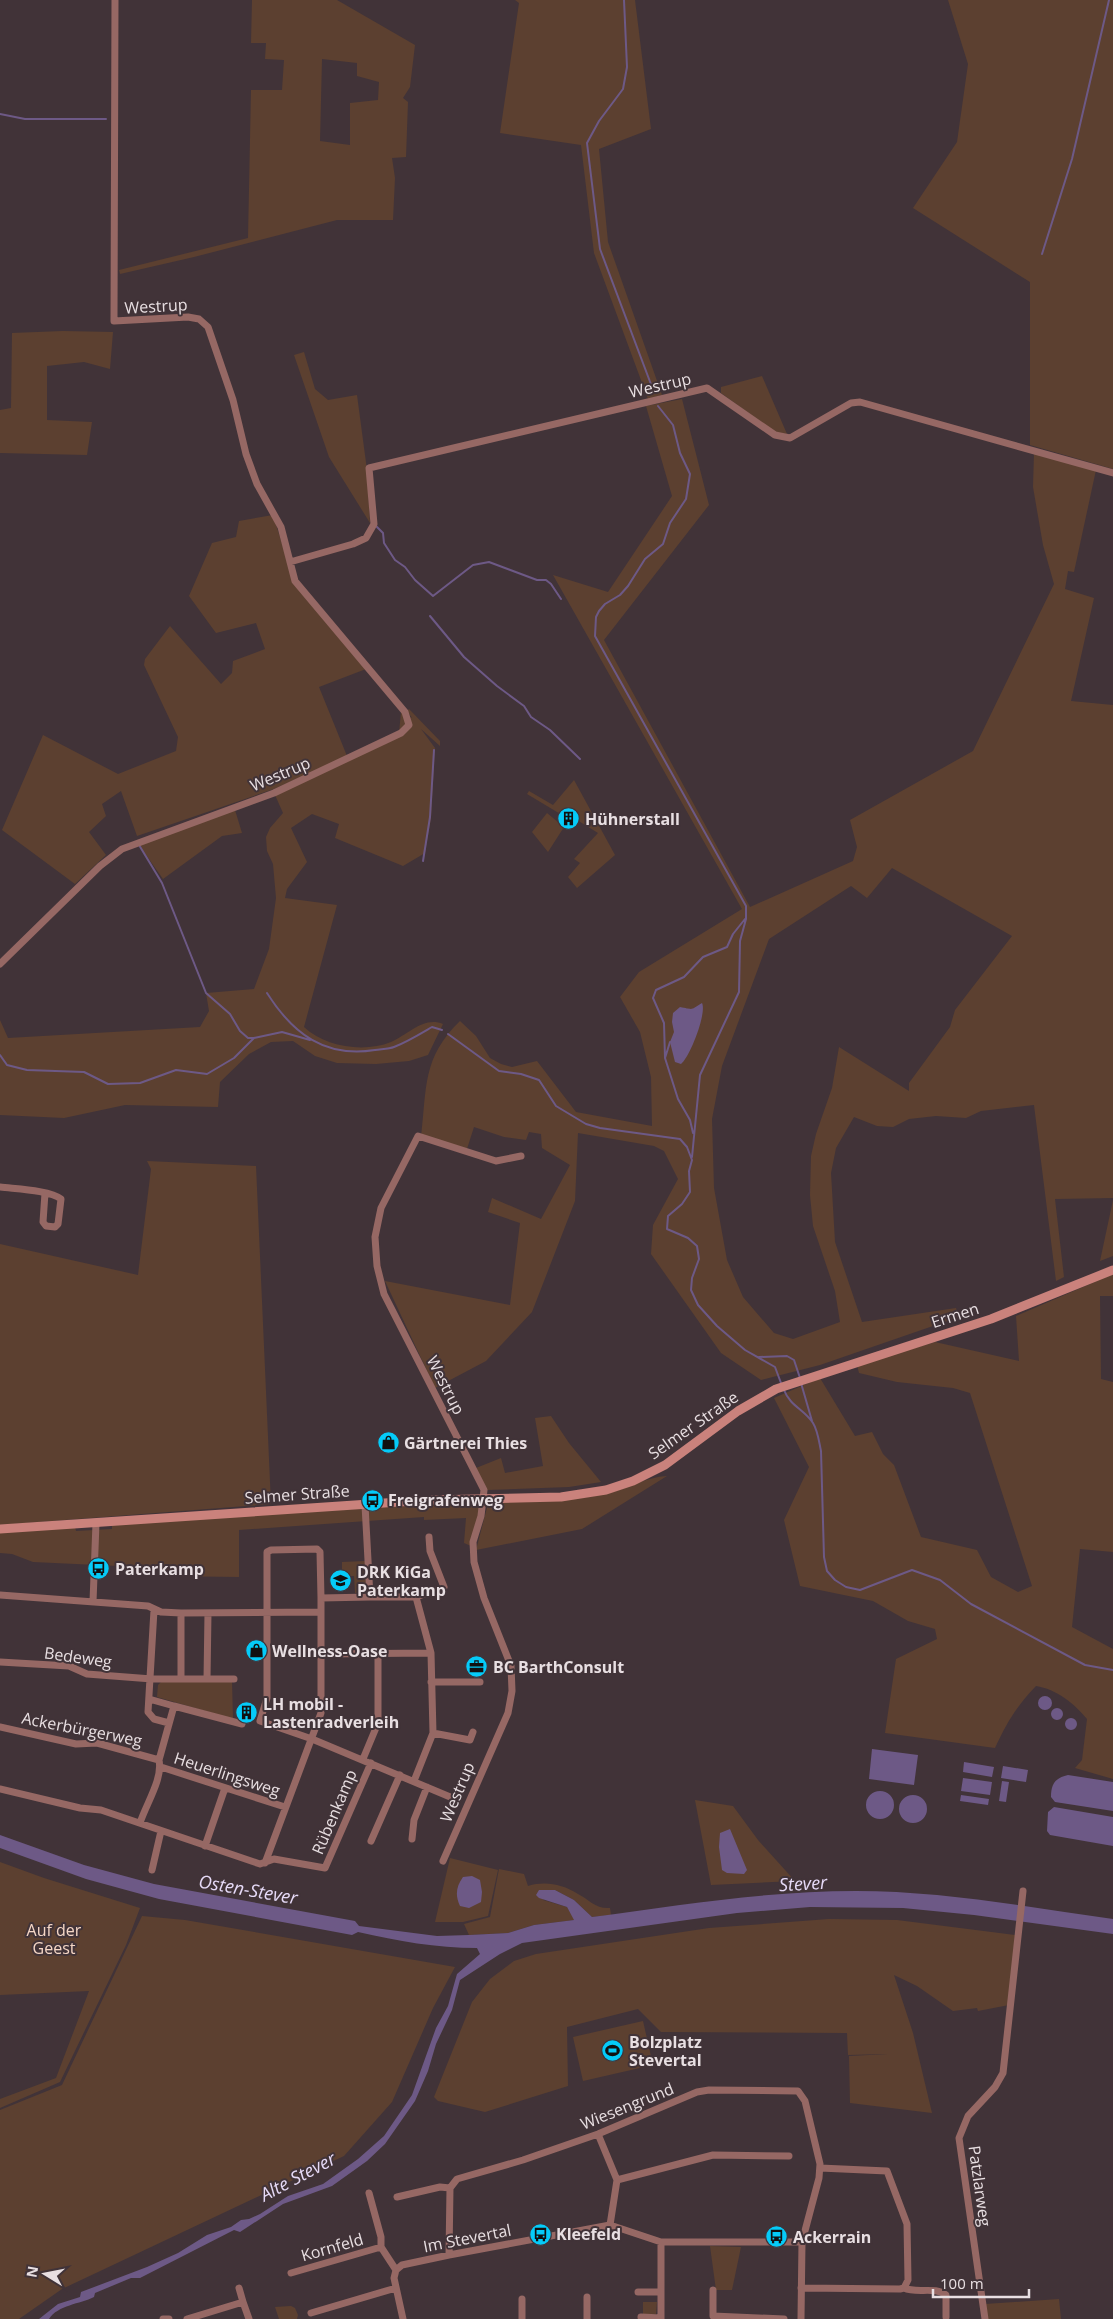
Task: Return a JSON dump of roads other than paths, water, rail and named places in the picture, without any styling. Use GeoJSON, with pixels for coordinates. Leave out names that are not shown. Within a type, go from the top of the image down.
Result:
{"type":"FeatureCollection","features":[{"type":"Feature","properties":{"kind":"main road","name":"Ermen"},"geometry":{"type":"LineString","coordinates":[[801,1379],[991,1319],[1113,1270]]}},
{"type":"Feature","properties":{"kind":"main road","name":"Selmer Straße"},"geometry":{"type":"LineString","coordinates":[[0,1529],[484,1498],[576,1496],[627,1484],[665,1465],[738,1410],[776,1389],[801,1379]]}},
{"type":"Feature","properties":{"kind":"street","name":"Westrup"},"geometry":{"type":"LineString","coordinates":[[0,964],[100,866],[122,849],[274,793],[406,730],[409,725],[405,712],[296,581],[281,527],[257,484],[246,454],[233,400],[208,327],[199,319],[188,317],[114,322],[115,0]]}},
{"type":"Feature","properties":{"kind":"street","name":"Westrup"},"geometry":{"type":"LineString","coordinates":[[290,562],[353,544],[366,538],[374,524],[369,468],[707,388],[775,435],[790,438],[850,403],[860,402],[1113,472]]}},
{"type":"Feature","properties":{"kind":"street","name":"Westrup"},"geometry":{"type":"LineString","coordinates":[[443,1861],[508,1713],[512,1691],[511,1666],[484,1598],[474,1562],[473,1542],[484,1498],[484,1490],[384,1294],[375,1254],[375,1237],[381,1208],[418,1136],[496,1161],[521,1156]]}},
{"type":"Feature","properties":{"kind":"street"},"geometry":{"type":"LineString","coordinates":[[0,1187],[45,1193],[57,1195],[61,1199],[58,1224],[55,1226],[46,1226],[43,1222],[45,1193]]}},
{"type":"Feature","properties":{"kind":"street"},"geometry":{"type":"LineString","coordinates":[[366,1505],[370,1597]]}},
{"type":"Feature","properties":{"kind":"street"},"geometry":{"type":"LineString","coordinates":[[93,1602],[96,1523]]}},
{"type":"Feature","properties":{"kind":"street"},"geometry":{"type":"LineString","coordinates":[[320,1598],[416,1596],[444,1587],[430,1551],[429,1537]]}},
{"type":"Feature","properties":{"kind":"street"},"geometry":{"type":"LineString","coordinates":[[0,1595],[148,1606],[154,1610],[181,1613],[241,1612],[267,1612],[321,1612],[320,1552],[317,1549],[271,1550],[268,1552],[267,1612],[267,1698],[260,1721],[312,1738],[455,1798]]}},
{"type":"Feature","properties":{"kind":"street"},"geometry":{"type":"LineString","coordinates":[[414,1781],[432,1734],[431,1653],[416,1596]]}},
{"type":"Feature","properties":{"kind":"street"},"geometry":{"type":"LineString","coordinates":[[154,1610],[152,1679],[148,1712],[154,1719],[169,1723]]}},
{"type":"Feature","properties":{"kind":"street","name":"Heuerlingsweg"},"geometry":{"type":"LineString","coordinates":[[265,1863],[321,1714],[321,1612]]}},
{"type":"Feature","properties":{"kind":"street"},"geometry":{"type":"LineString","coordinates":[[181,1613],[181,1679]]}},
{"type":"Feature","properties":{"kind":"street"},"geometry":{"type":"LineString","coordinates":[[207,1678],[208,1613]]}},
{"type":"Feature","properties":{"kind":"street","name":"Rübenkamp"},"geometry":{"type":"LineString","coordinates":[[363,1759],[378,1723],[378,1653]]}},
{"type":"Feature","properties":{"kind":"street"},"geometry":{"type":"LineString","coordinates":[[321,1654],[431,1653]]}},
{"type":"Feature","properties":{"kind":"street","name":"Bedeweg"},"geometry":{"type":"LineString","coordinates":[[0,1662],[69,1666],[86,1674],[152,1679]]}},
{"type":"Feature","properties":{"kind":"street"},"geometry":{"type":"LineString","coordinates":[[152,1679],[234,1679]]}},
{"type":"Feature","properties":{"kind":"street"},"geometry":{"type":"LineString","coordinates":[[431,1682],[480,1682]]}},
{"type":"Feature","properties":{"kind":"street"},"geometry":{"type":"LineString","coordinates":[[149,1699],[242,1724]]}},
{"type":"Feature","properties":{"kind":"street"},"geometry":{"type":"LineString","coordinates":[[140,1823],[160,1763],[174,1706]]}},
{"type":"Feature","properties":{"kind":"street","name":"Ackerbürgerweg"},"geometry":{"type":"LineString","coordinates":[[0,1727],[76,1744],[97,1743],[160,1763]]}},
{"type":"Feature","properties":{"kind":"street"},"geometry":{"type":"LineString","coordinates":[[432,1734],[470,1740],[473,1732]]}},
{"type":"Feature","properties":{"kind":"street","name":"Heuerlingsweg"},"geometry":{"type":"LineString","coordinates":[[160,1763],[225,1788],[285,1807]]}},
{"type":"Feature","properties":{"kind":"street","name":"Rübenkamp"},"geometry":{"type":"LineString","coordinates":[[0,1789],[80,1808],[101,1810],[260,1864],[274,1859],[325,1868],[371,1763]]}},
{"type":"Feature","properties":{"kind":"street"},"geometry":{"type":"LineString","coordinates":[[371,1841],[400,1775]]}},
{"type":"Feature","properties":{"kind":"street"},"geometry":{"type":"LineString","coordinates":[[412,1839],[414,1820],[428,1787]]}},
{"type":"Feature","properties":{"kind":"street"},"geometry":{"type":"LineString","coordinates":[[205,1846],[225,1788]]}},
{"type":"Feature","properties":{"kind":"street"},"geometry":{"type":"LineString","coordinates":[[152,1870],[161,1831]]}},
{"type":"Feature","properties":{"kind":"street","name":"Patzlarweg"},"geometry":{"type":"LineString","coordinates":[[985,2319],[959,2138],[968,2116],[995,2087],[1004,2073],[1023,1894]]}},
{"type":"Feature","properties":{"kind":"street","name":"Wiesengrund"},"geometry":{"type":"LineString","coordinates":[[450,2188],[457,2179],[523,2160],[598,2134],[696,2092],[709,2090],[798,2091],[805,2101],[819,2154],[820,2168],[802,2242],[801,2319]]}},
{"type":"Feature","properties":{"kind":"street"},"geometry":{"type":"LineString","coordinates":[[598,2134],[617,2180],[610,2225]]}},
{"type":"Feature","properties":{"kind":"street"},"geometry":{"type":"LineString","coordinates":[[617,2180],[713,2155],[789,2156]]}},
{"type":"Feature","properties":{"kind":"street"},"geometry":{"type":"LineString","coordinates":[[820,2168],[887,2171],[907,2224],[908,2280],[904,2288]]}},
{"type":"Feature","properties":{"kind":"street"},"geometry":{"type":"LineString","coordinates":[[398,2197],[440,2186],[450,2188],[448,2255]]}},
{"type":"Feature","properties":{"kind":"street","name":"Kornfeld"},"geometry":{"type":"LineString","coordinates":[[369,2193],[381,2238],[381,2247],[396,2270]]}},
{"type":"Feature","properties":{"kind":"street","name":"Im Stevertal"},"geometry":{"type":"LineString","coordinates":[[396,2270],[402,2265],[448,2255],[610,2225],[661,2242],[802,2242]]}},
{"type":"Feature","properties":{"kind":"street"},"geometry":{"type":"LineString","coordinates":[[641,2318],[661,2318],[661,2242]]}},
{"type":"Feature","properties":{"kind":"street","name":"Kornfeld"},"geometry":{"type":"LineString","coordinates":[[291,2272],[381,2247]]}},
{"type":"Feature","properties":{"kind":"street"},"geometry":{"type":"LineString","coordinates":[[396,2270],[396,2288],[403,2319]]}},
{"type":"Feature","properties":{"kind":"street"},"geometry":{"type":"LineString","coordinates":[[239,2288],[249,2319]]}},
{"type":"Feature","properties":{"kind":"street"},"geometry":{"type":"LineString","coordinates":[[311,2313],[396,2288]]}},
{"type":"Feature","properties":{"kind":"street"},"geometry":{"type":"LineString","coordinates":[[801,2288],[904,2288],[910,2291],[942,2292],[946,2295],[946,2318]]}},
{"type":"Feature","properties":{"kind":"street"},"geometry":{"type":"LineString","coordinates":[[713,2290],[713,2316],[784,2319]]}},
{"type":"Feature","properties":{"kind":"street"},"geometry":{"type":"LineString","coordinates":[[638,2292],[660,2292]]}},
{"type":"Feature","properties":{"kind":"street"},"geometry":{"type":"LineString","coordinates":[[587,2297],[587,2319]]}},
{"type":"Feature","properties":{"kind":"street"},"geometry":{"type":"LineString","coordinates":[[522,2299],[522,2319]]}},
{"type":"Feature","properties":{"kind":"street"},"geometry":{"type":"LineString","coordinates":[[187,2319],[243,2302]]}},
{"type":"Feature","properties":{"kind":"street"},"geometry":{"type":"LineString","coordinates":[[163,2319],[169,2319]]}},
{"type":"Feature","properties":{"kind":"waterway"},"geometry":{"type":"LineString","coordinates":[[624,0],[627,67],[623,89],[599,121],[587,143],[600,249],[652,387]]}},
{"type":"Feature","properties":{"kind":"waterway"},"geometry":{"type":"LineString","coordinates":[[1042,254],[1072,159],[1109,0]]}},
{"type":"Feature","properties":{"kind":"waterway"},"geometry":{"type":"LineString","coordinates":[[0,114],[25,119],[106,119]]}},
{"type":"Feature","properties":{"kind":"waterway"},"geometry":{"type":"LineString","coordinates":[[658,406],[673,425],[680,453],[690,474],[686,499],[670,523],[663,544],[645,559],[620,595],[605,604],[599,611],[596,617],[595,636],[746,906],[746,919],[740,941],[739,992],[700,1075],[692,1157]]}},
{"type":"Feature","properties":{"kind":"waterway"},"geometry":{"type":"LineString","coordinates":[[376,526],[383,533],[384,543],[395,560],[405,567],[415,580],[433,596],[473,565],[489,562],[537,580],[546,580],[561,599]]}},
{"type":"Feature","properties":{"kind":"waterway"},"geometry":{"type":"LineString","coordinates":[[430,616],[464,657],[497,686],[524,706],[531,717],[550,730],[580,759]]}},
{"type":"Feature","properties":{"kind":"waterway"},"geometry":{"type":"LineString","coordinates":[[423,861],[430,817],[434,750]]}},
{"type":"Feature","properties":{"kind":"waterway"},"geometry":{"type":"LineString","coordinates":[[139,845],[162,883],[206,993],[230,1014],[240,1031],[248,1038],[254,1038]]}},
{"type":"Feature","properties":{"kind":"waterway"},"geometry":{"type":"LineString","coordinates":[[665,1058],[664,1023],[653,998],[656,990],[684,977],[703,957],[727,947],[733,934],[745,919]]}},
{"type":"Feature","properties":{"kind":"waterway"},"geometry":{"type":"LineString","coordinates":[[267,993],[277,1008],[299,1031],[312,1040],[341,1050],[357,1052],[390,1048],[404,1043],[432,1027],[442,1030]]}},
{"type":"Feature","properties":{"kind":"waterway"},"geometry":{"type":"LineString","coordinates":[[0,1055],[7,1065],[27,1070],[84,1072],[108,1084],[140,1083],[176,1070],[207,1074],[234,1058],[254,1038],[282,1032],[310,1040]]}},
{"type":"Feature","properties":{"kind":"waterway"},"geometry":{"type":"LineString","coordinates":[[448,1034],[499,1071],[521,1074],[539,1080],[556,1106],[586,1124],[600,1128],[680,1139],[687,1147],[692,1160],[689,1171],[690,1192],[682,1204],[668,1216],[667,1229],[688,1238],[697,1246],[699,1259],[692,1278],[691,1290],[698,1305],[717,1326],[745,1350],[775,1367],[781,1383]]}},
{"type":"Feature","properties":{"kind":"waterway"},"geometry":{"type":"LineString","coordinates":[[670,1042],[665,1058],[678,1099],[690,1120],[693,1133]]}},
{"type":"Feature","properties":{"kind":"waterway"},"geometry":{"type":"LineString","coordinates":[[759,1357],[787,1356],[794,1360],[800,1378]]}},
{"type":"Feature","properties":{"kind":"waterway"},"geometry":{"type":"LineString","coordinates":[[801,1383],[812,1421]]}},
{"type":"Feature","properties":{"kind":"waterway"},"geometry":{"type":"LineString","coordinates":[[784,1390],[790,1400],[810,1419],[817,1433],[821,1451],[824,1557],[827,1571],[835,1580],[846,1587],[860,1590],[912,1570],[940,1580],[971,1604],[1085,1665],[1113,1670]]}},
{"type":"Feature","properties":{"kind":"place","name":"Hühnerstall"},"geometry":{"type":"Point","coordinates":[569,819]}},
{"type":"Feature","properties":{"kind":"place","name":"Gärtnerei Thies"},"geometry":{"type":"Point","coordinates":[388,1443]}},
{"type":"Feature","properties":{"kind":"place","name":"Freigrafenweg"},"geometry":{"type":"Point","coordinates":[372,1500]}},
{"type":"Feature","properties":{"kind":"place","name":"Paterkamp"},"geometry":{"type":"Point","coordinates":[99,1569]}},
{"type":"Feature","properties":{"kind":"place","name":"DRK KiGa Paterkamp"},"geometry":{"type":"Point","coordinates":[341,1581]}},
{"type":"Feature","properties":{"kind":"place","name":"Wellness-Oase"},"geometry":{"type":"Point","coordinates":[256,1651]}},
{"type":"Feature","properties":{"kind":"place","name":"BC BarthConsult"},"geometry":{"type":"Point","coordinates":[477,1667]}},
{"type":"Feature","properties":{"kind":"place","name":"LH mobil - Lastenradverleih"},"geometry":{"type":"Point","coordinates":[247,1713]}},
{"type":"Feature","properties":{"kind":"place","name":"Bolzplatz Stevertal"},"geometry":{"type":"Point","coordinates":[613,2051]}},
{"type":"Feature","properties":{"kind":"place","name":"Kleefeld"},"geometry":{"type":"Point","coordinates":[540,2234]}},
{"type":"Feature","properties":{"kind":"place","name":"Ackerrain"},"geometry":{"type":"Point","coordinates":[777,2237]}},
{"type":"Feature","properties":{"kind":"water label","name":"Stever"},"geometry":{"type":"Point","coordinates":[803,1884]}},
{"type":"Feature","properties":{"kind":"water label","name":"Osten-Stever"},"geometry":{"type":"Point","coordinates":[248,1890]}},
{"type":"Feature","properties":{"kind":"water label","name":"Alte Stever"},"geometry":{"type":"Point","coordinates":[298,2177]}},
{"type":"Feature","properties":{"kind":"park label","name":"Auf der Geest"},"geometry":{"type":"Point","coordinates":[54,1939]}}]}
